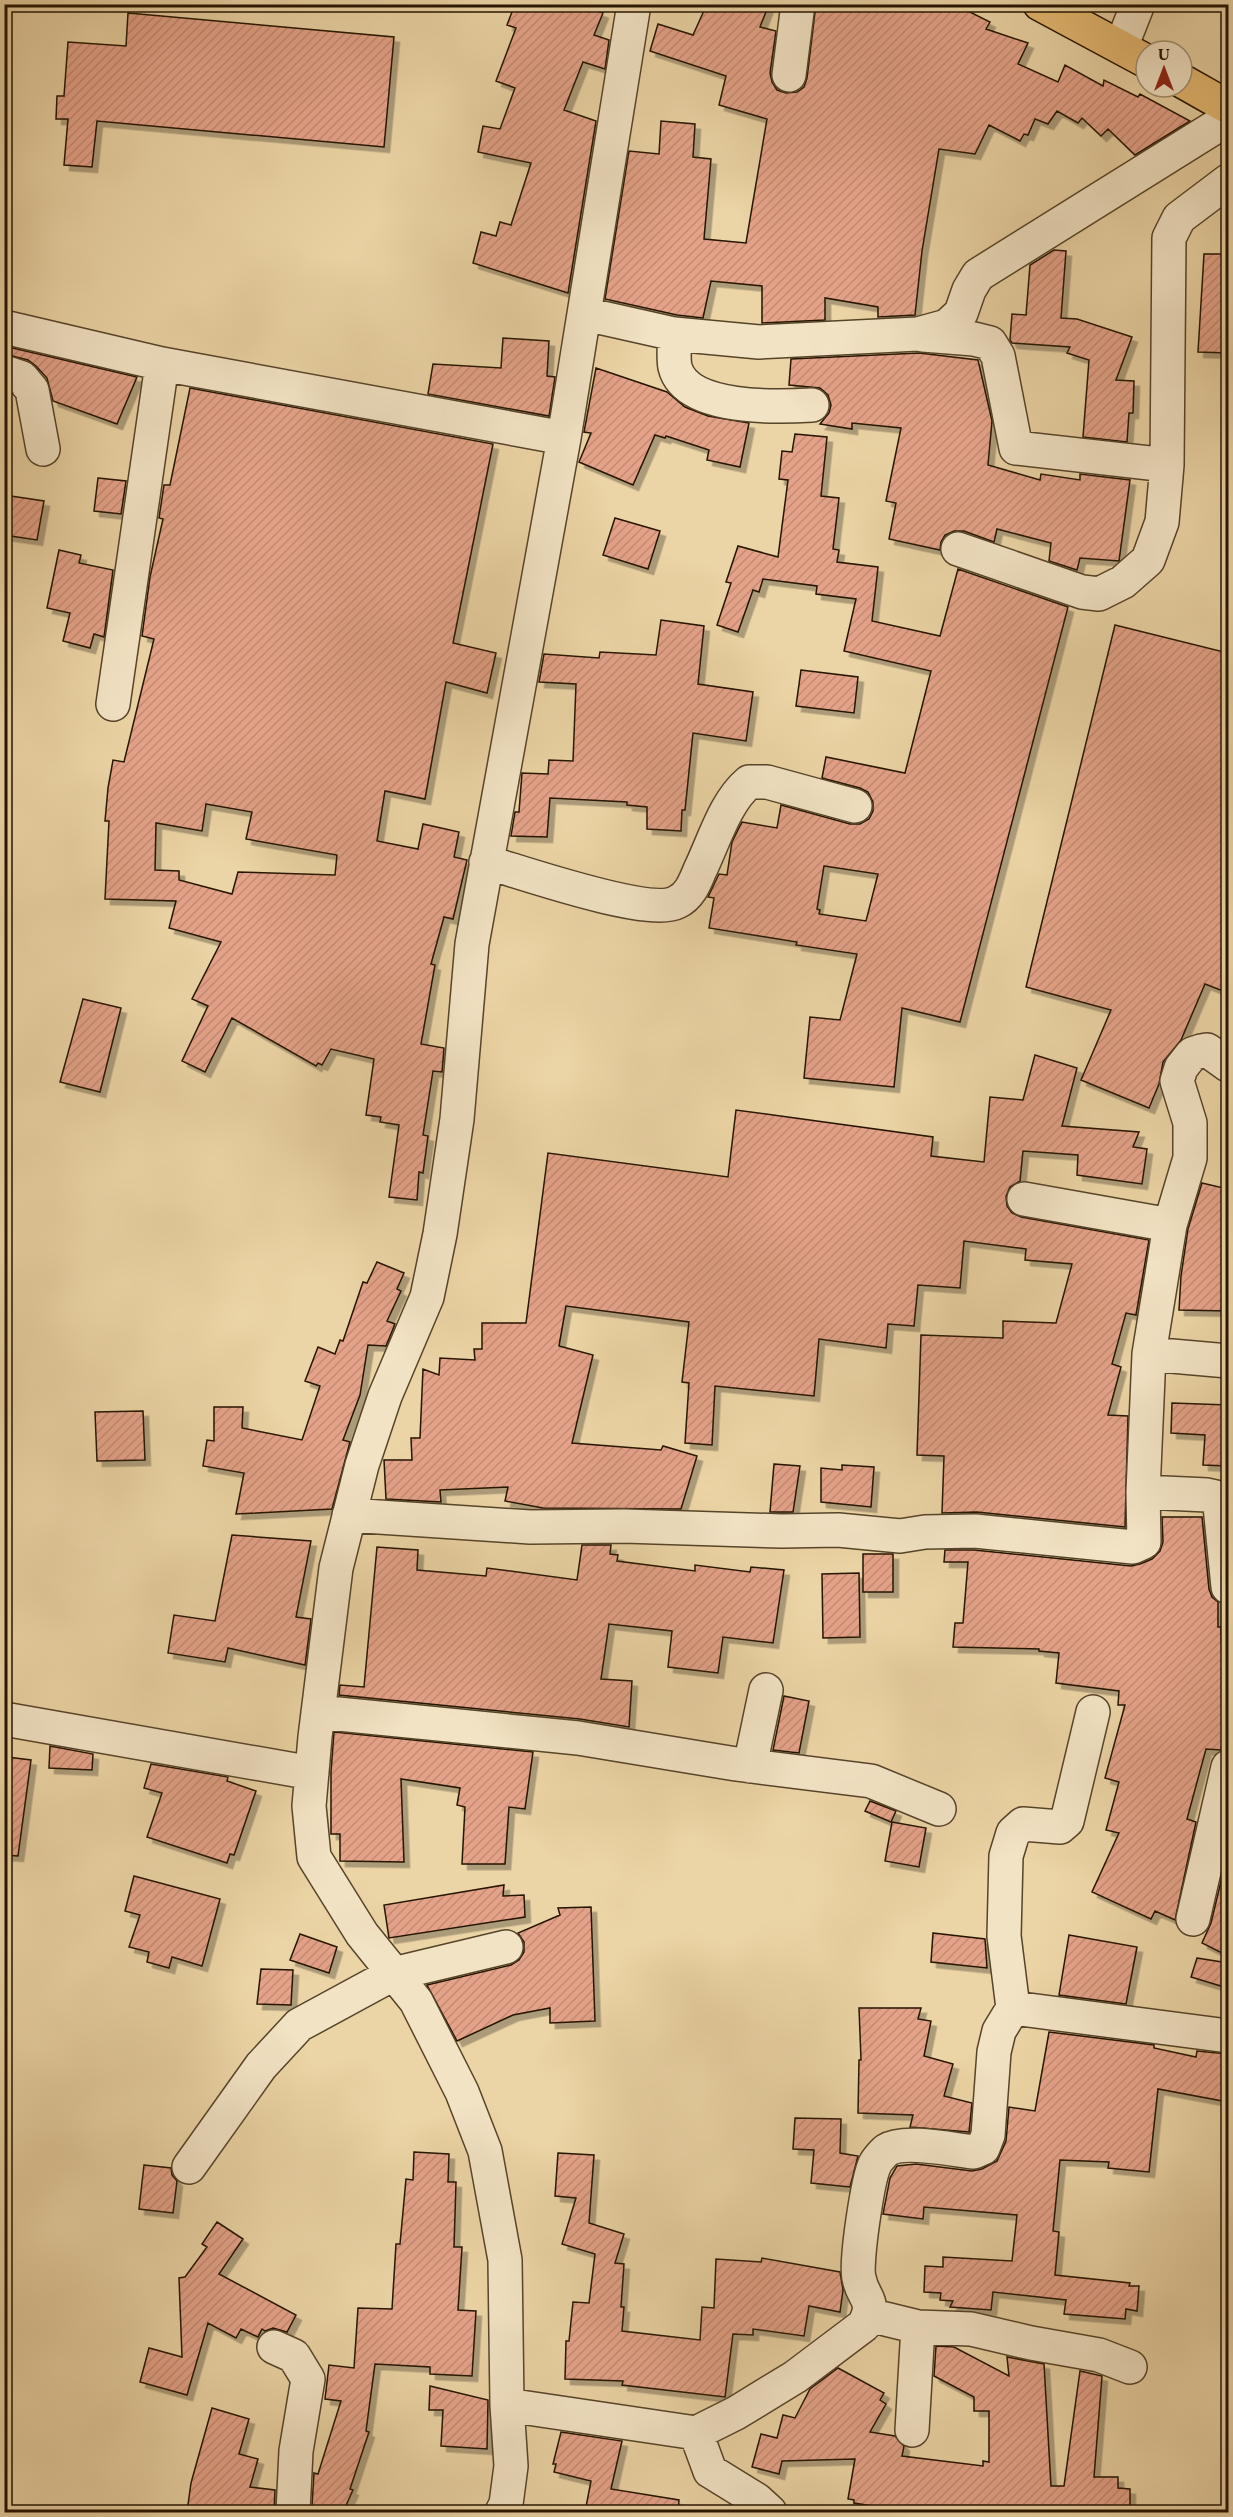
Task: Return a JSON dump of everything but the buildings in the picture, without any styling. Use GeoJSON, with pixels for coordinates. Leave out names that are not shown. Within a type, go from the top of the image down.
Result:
{"type":"FeatureCollection","features":[{"type":"Feature","properties":{"kind":"highway"},"geometry":{"type":"LineString","coordinates":[[1040,4],[1134,54]]}},
{"type":"Feature","properties":{"kind":"highway"},"geometry":{"type":"LineString","coordinates":[[1194,88],[1228,107]]}},
{"type":"Feature","properties":{"kind":"street"},"geometry":{"type":"LineString","coordinates":[[502,2512],[506,2504],[511,2466],[507,2405],[505,2260],[485,2151],[462,2092],[416,2001],[362,1934],[314,1857],[309,1806],[336,1568],[362,1466],[385,1396],[427,1297],[440,1234],[457,1119],[472,944],[564,438],[634,4]]}},
{"type":"Feature","properties":{"kind":"street"},"geometry":{"type":"LineString","coordinates":[[789,75],[798,4]]}},
{"type":"Feature","properties":{"kind":"street"},"geometry":{"type":"LineString","coordinates":[[1135,39],[1138,4]]}},
{"type":"Feature","properties":{"kind":"street"},"geometry":{"type":"LineString","coordinates":[[918,334],[947,326],[961,314],[969,290],[978,276],[1228,119]]}},
{"type":"Feature","properties":{"kind":"street"},"geometry":{"type":"LineString","coordinates":[[958,549],[1082,592],[1099,594],[1124,582],[1148,560],[1162,522],[1167,465],[1169,238],[1179,218],[1228,181]]}},
{"type":"Feature","properties":{"kind":"street"},"geometry":{"type":"LineString","coordinates":[[585,314],[674,334],[759,342],[918,334],[974,339],[990,343],[998,356],[1014,443],[1020,450],[1167,465]]}},
{"type":"Feature","properties":{"kind":"street"},"geometry":{"type":"LineString","coordinates":[[4,327],[162,364],[564,438]]}},
{"type":"Feature","properties":{"kind":"street"},"geometry":{"type":"LineString","coordinates":[[674,334],[675,368],[684,382],[696,391],[718,400],[764,407],[812,405]]}},
{"type":"Feature","properties":{"kind":"street"},"geometry":{"type":"LineString","coordinates":[[113,704],[162,364]]}},
{"type":"Feature","properties":{"kind":"street"},"geometry":{"type":"LineString","coordinates":[[4,372],[22,378],[32,390],[43,449]]}},
{"type":"Feature","properties":{"kind":"street"},"geometry":{"type":"LineString","coordinates":[[486,862],[625,901],[651,906],[676,903],[690,892],[734,798],[749,782],[767,782],[855,806]]}},
{"type":"Feature","properties":{"kind":"street"},"geometry":{"type":"LineString","coordinates":[[349,1515],[530,1527],[624,1526],[782,1531],[838,1530],[900,1536],[925,1532],[975,1531],[1133,1547],[1144,1542],[1143,1492],[1149,1354],[1170,1225],[1190,1158],[1190,1123],[1177,1081],[1181,1068],[1192,1054],[1207,1050],[1228,1065]]}},
{"type":"Feature","properties":{"kind":"street"},"geometry":{"type":"LineString","coordinates":[[1024,1199],[1170,1225]]}},
{"type":"Feature","properties":{"kind":"street"},"geometry":{"type":"LineString","coordinates":[[1149,1354],[1228,1361]]}},
{"type":"Feature","properties":{"kind":"street"},"geometry":{"type":"LineString","coordinates":[[1143,1492],[1216,1497],[1220,1506],[1228,1587]]}},
{"type":"Feature","properties":{"kind":"street"},"geometry":{"type":"LineString","coordinates":[[750,1766],[766,1690]]}},
{"type":"Feature","properties":{"kind":"street"},"geometry":{"type":"LineString","coordinates":[[318,1712],[578,1738],[750,1766],[871,1781],[939,1809]]}},
{"type":"Feature","properties":{"kind":"street"},"geometry":{"type":"LineString","coordinates":[[507,2405],[696,2433],[736,2413],[795,2377],[864,2325],[869,2315],[869,2298],[859,2279],[859,2263],[867,2202],[875,2164],[887,2149],[909,2145],[974,2152],[983,2148],[988,2135],[994,2052],[999,2031],[1013,2008],[1004,1935],[1004,1882],[1010,1840],[1013,1833],[1023,1824],[1060,1827],[1067,1821],[1093,1712]]}},
{"type":"Feature","properties":{"kind":"street"},"geometry":{"type":"LineString","coordinates":[[4,1719],[312,1773]]}},
{"type":"Feature","properties":{"kind":"street"},"geometry":{"type":"LineString","coordinates":[[1193,1919],[1228,1767]]}},
{"type":"Feature","properties":{"kind":"street"},"geometry":{"type":"LineString","coordinates":[[189,2167],[261,2066],[299,2025],[393,1974],[506,1947]]}},
{"type":"Feature","properties":{"kind":"street"},"geometry":{"type":"LineString","coordinates":[[1013,2008],[1228,2036]]}},
{"type":"Feature","properties":{"kind":"street"},"geometry":{"type":"LineString","coordinates":[[869,2315],[918,2327],[971,2329],[1099,2355],[1130,2367]]}},
{"type":"Feature","properties":{"kind":"street"},"geometry":{"type":"LineString","coordinates":[[912,2430],[918,2327]]}},
{"type":"Feature","properties":{"kind":"street"},"geometry":{"type":"LineString","coordinates":[[274,2347],[294,2356],[308,2379],[296,2451],[293,2512]]}},
{"type":"Feature","properties":{"kind":"street"},"geometry":{"type":"LineString","coordinates":[[696,2433],[710,2471],[757,2500],[770,2512]]}}]}
